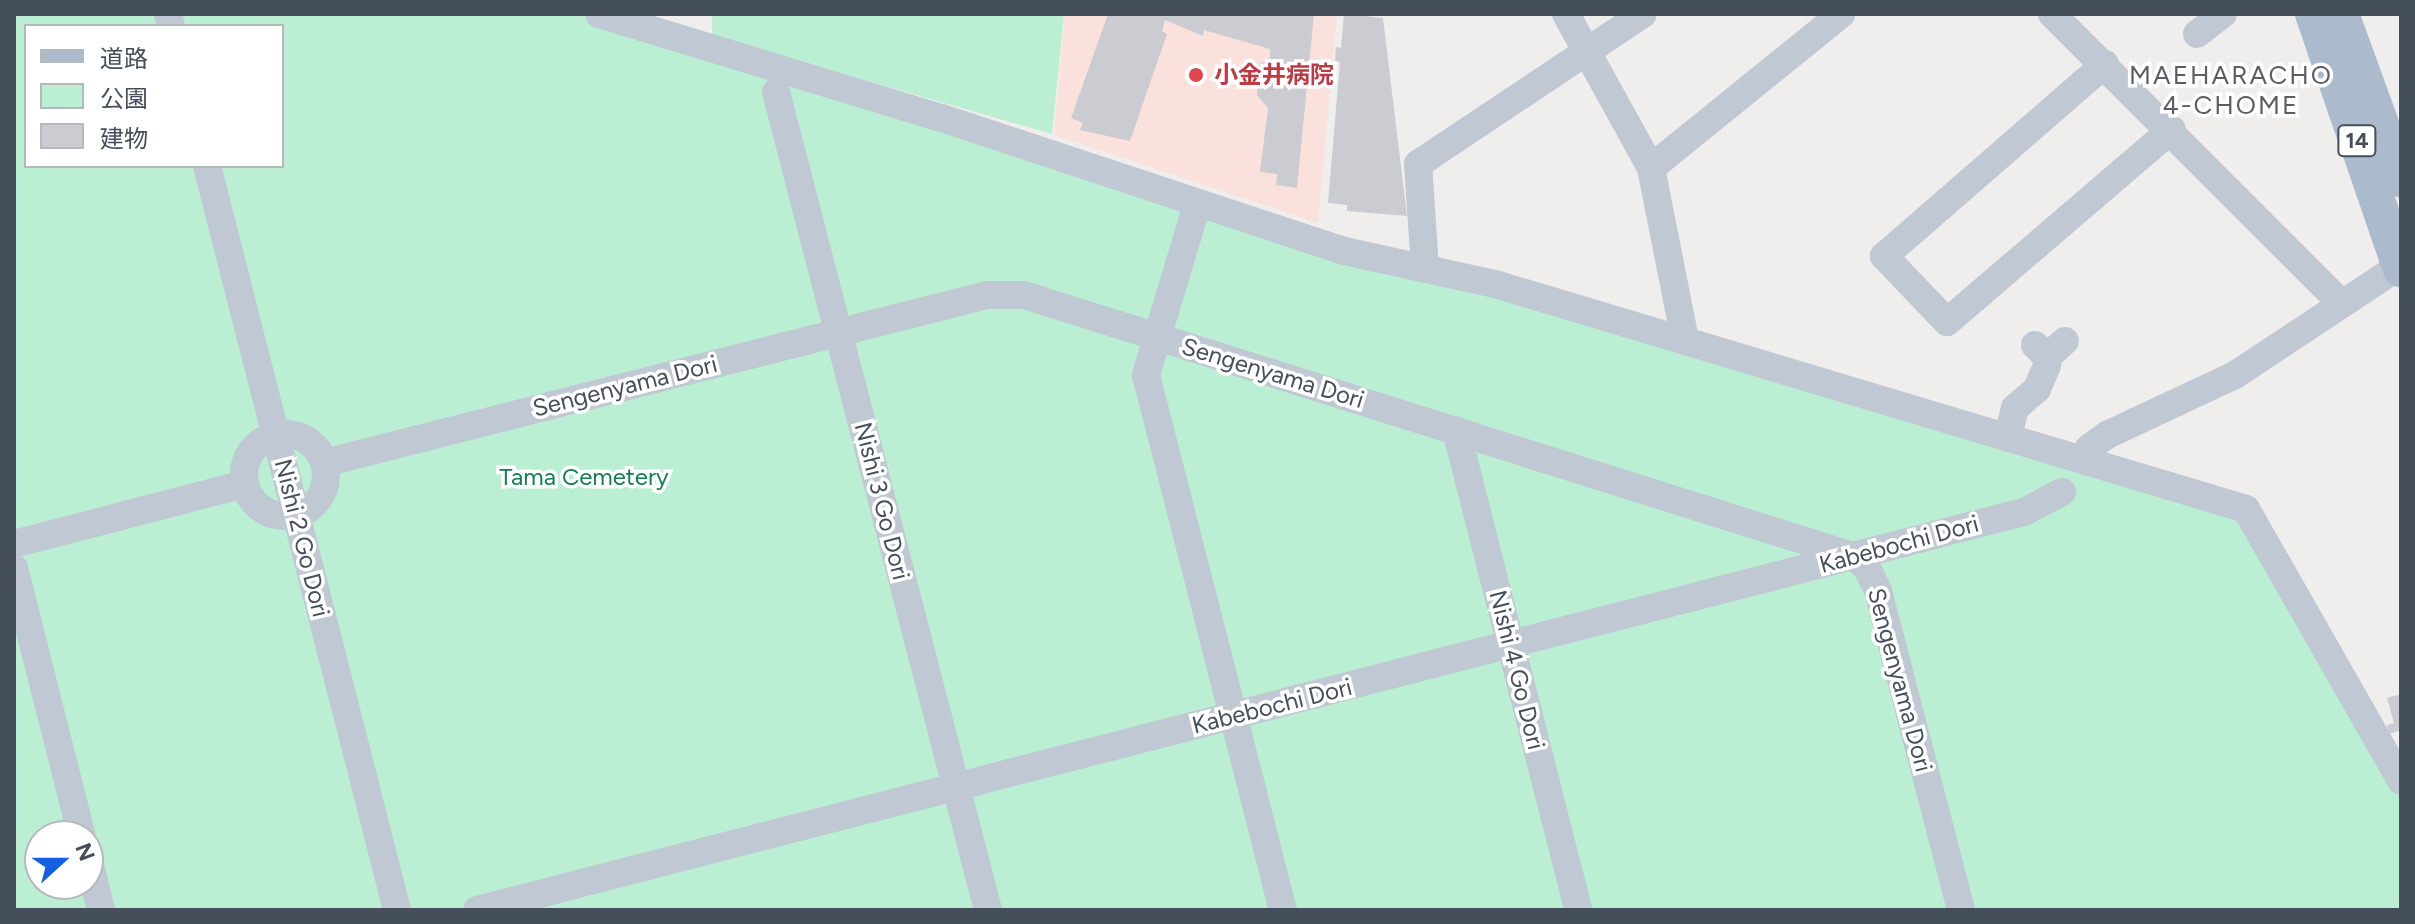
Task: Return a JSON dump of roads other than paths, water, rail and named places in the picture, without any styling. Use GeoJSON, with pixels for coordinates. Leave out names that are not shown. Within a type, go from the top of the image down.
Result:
{"type":"FeatureCollection","features":[{"type":"Feature","properties":{"kind":"main road","name":"14"},"geometry":{"type":"LineString","coordinates":[[2313,14],[2401,267]]}},
{"type":"Feature","properties":{"kind":"main road","name":"14"},"geometry":{"type":"LineString","coordinates":[[2341,14],[2401,179]]}},
{"type":"Feature","properties":{"kind":"street"},"geometry":{"type":"LineString","coordinates":[[599,14],[942,118],[1340,250],[1495,284],[2246,509],[2401,781]]}},
{"type":"Feature","properties":{"kind":"street"},"geometry":{"type":"LineString","coordinates":[[1566,14],[1651,168],[1685,340]]}},
{"type":"Feature","properties":{"kind":"street"},"geometry":{"type":"LineString","coordinates":[[1425,269],[1418,164],[1643,14]]}},
{"type":"Feature","properties":{"kind":"street"},"geometry":{"type":"LineString","coordinates":[[1651,168],[1841,14]]}},
{"type":"Feature","properties":{"kind":"street"},"geometry":{"type":"LineString","coordinates":[[2052,14],[2172,129],[2342,304]]}},
{"type":"Feature","properties":{"kind":"street"},"geometry":{"type":"LineString","coordinates":[[2197,34],[2223,14]]}},
{"type":"Feature","properties":{"kind":"street"},"geometry":{"type":"LineString","coordinates":[[2105,64],[1884,256],[1947,322],[2172,129]]}},
{"type":"Feature","properties":{"kind":"street","name":"Nishi 3 Go Dori"},"geometry":{"type":"LineString","coordinates":[[776,92],[988,910]]}},
{"type":"Feature","properties":{"kind":"street","name":"Nishi 2 Go Dori"},"geometry":{"type":"LineString","coordinates":[[208,168],[397,910]]}},
{"type":"Feature","properties":{"kind":"street"},"geometry":{"type":"LineString","coordinates":[[1193,218],[1146,375],[1283,910]]}},
{"type":"Feature","properties":{"kind":"street"},"geometry":{"type":"LineString","coordinates":[[2084,460],[2089,448],[2107,435],[2235,375],[2401,267]]}},
{"type":"Feature","properties":{"kind":"street","name":"Sengenyama Dori"},"geometry":{"type":"LineString","coordinates":[[324,463],[1000,293],[1024,295],[1853,556],[1866,566],[1878,591],[1961,910]]}},
{"type":"Feature","properties":{"kind":"street"},"geometry":{"type":"LineString","coordinates":[[2008,436],[2015,408],[2037,389],[2049,348]]}},
{"type":"Feature","properties":{"kind":"street","name":"Nishi 4 Go Dori"},"geometry":{"type":"LineString","coordinates":[[1456,430],[1578,910]]}},
{"type":"Feature","properties":{"kind":"street"},"geometry":{"type":"LineString","coordinates":[[276,435],[310,443],[324,463],[318,500],[296,515],[270,514],[249,497],[244,484],[254,448],[276,435]]}},
{"type":"Feature","properties":{"kind":"street"},"geometry":{"type":"LineString","coordinates":[[14,544],[244,484]]}},
{"type":"Feature","properties":{"kind":"street","name":"Kabebochi Dori"},"geometry":{"type":"LineString","coordinates":[[477,910],[2024,512],[2062,492]]}},
{"type":"Feature","properties":{"kind":"street"},"geometry":{"type":"LineString","coordinates":[[14,568],[78,820]]}},
{"type":"Feature","properties":{"kind":"place","name":"小金井病院"},"geometry":{"type":"Point","coordinates":[1196,75]}},
{"type":"Feature","properties":{"kind":"district","name":"MAEHARACHO 4-CHOME"},"geometry":{"type":"Point","coordinates":[2231,91]}},
{"type":"Feature","properties":{"kind":"park label","name":"Tama Cemetery"},"geometry":{"type":"Point","coordinates":[584,477]}}]}
